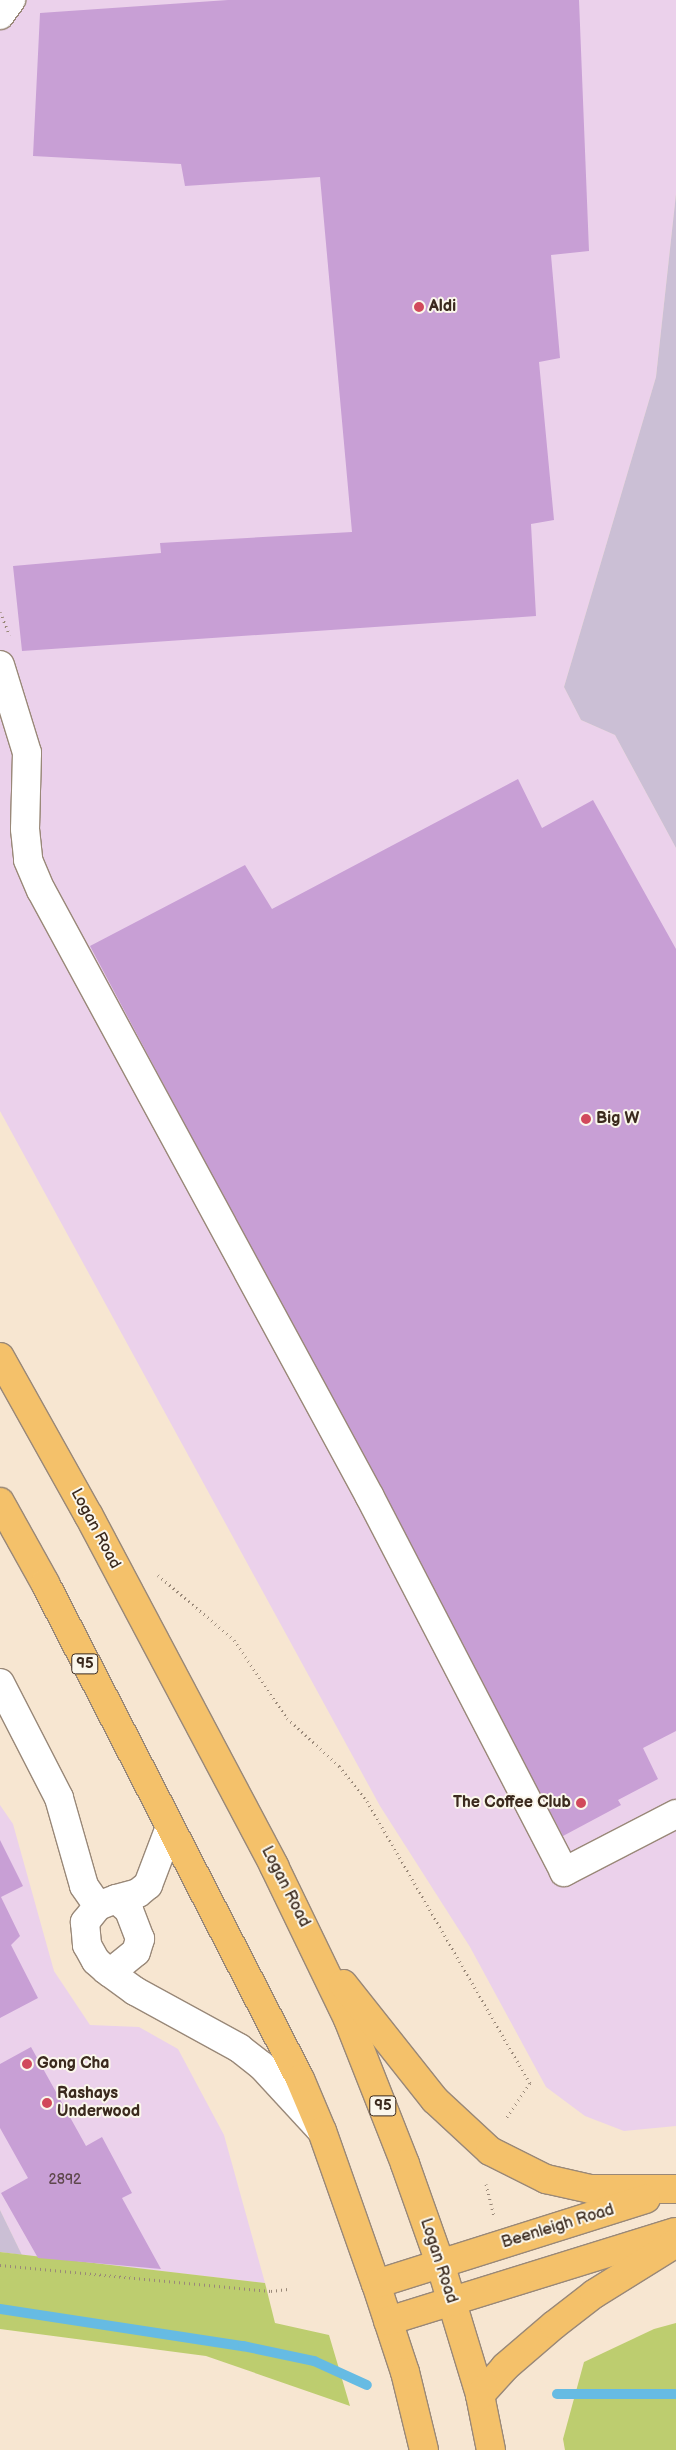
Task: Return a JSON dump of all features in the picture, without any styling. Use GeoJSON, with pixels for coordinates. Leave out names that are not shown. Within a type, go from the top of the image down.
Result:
{"type":"FeatureCollection","features":[{"type":"Feature","properties":{"kind":"main road","name":"Logan Road"},"geometry":{"type":"LineString","coordinates":[[0,1357],[89,1516],[318,1952],[390,2122],[440,2263],[480,2395],[491,2450]]}},
{"type":"Feature","properties":{"kind":"main road","name":"95"},"geometry":{"type":"LineString","coordinates":[[0,1502],[279,2033],[322,2132],[376,2284],[424,2450]]}},
{"type":"Feature","properties":{"kind":"main road"},"geometry":{"type":"LineString","coordinates":[[318,1952],[436,2100],[490,2151],[546,2179],[580,2188],[627,2192],[676,2189]]}},
{"type":"Feature","properties":{"kind":"main road","name":"Beenleigh Road"},"geometry":{"type":"LineString","coordinates":[[376,2284],[676,2189]]}},
{"type":"Feature","properties":{"kind":"main road"},"geometry":{"type":"LineString","coordinates":[[388,2321],[676,2232]]}},
{"type":"Feature","properties":{"kind":"main road"},"geometry":{"type":"LineString","coordinates":[[480,2395],[505,2367],[554,2325],[594,2294],[676,2243]]}},
{"type":"Feature","properties":{"kind":"street"},"geometry":{"type":"LineString","coordinates":[[0,15],[11,0]]}},
{"type":"Feature","properties":{"kind":"street"},"geometry":{"type":"LineString","coordinates":[[0,664],[27,753],[25,829],[28,860],[41,890],[370,1497],[564,1872],[676,1814]]}},
{"type":"Feature","properties":{"kind":"street"},"geometry":{"type":"LineString","coordinates":[[0,1683],[59,1798],[84,1886],[107,1903],[129,1910],[140,1939],[136,1952],[110,1973]]}},
{"type":"Feature","properties":{"kind":"street"},"geometry":{"type":"LineString","coordinates":[[170,1827],[148,1884],[138,1893],[107,1903],[85,1922],[87,1945],[96,1960],[135,1991],[240,2048],[262,2066],[322,2132]]}},
{"type":"Feature","properties":{"kind":"path"},"geometry":{"type":"LineString","coordinates":[[153,1571],[234,1640],[287,1718],[339,1766],[367,1801],[530,2083],[506,2118]]}},
{"type":"Feature","properties":{"kind":"path"},"geometry":{"type":"LineString","coordinates":[[484,2174],[495,2217]]}},
{"type":"Feature","properties":{"kind":"path"},"geometry":{"type":"LineString","coordinates":[[0,2265],[270,2291],[288,2289]]}},
{"type":"Feature","properties":{"kind":"shaded area"},"geometry":{"type":"Polygon","coordinates":[[[0,0],[676,0],[676,194],[656,377],[564,687],[581,720],[615,735],[676,848],[676,2126],[624,2131],[585,2116],[546,2087],[470,1947],[380,1806],[0,1111],[0,0]]]}},
{"type":"Feature","properties":{"kind":"shaded area"},"geometry":{"type":"Polygon","coordinates":[[[676,194],[676,848],[615,735],[581,720],[564,687],[656,377],[676,194]]]}},
{"type":"Feature","properties":{"kind":"shaded area"},"geometry":{"type":"Polygon","coordinates":[[[0,1805],[13,1824],[54,1971],[90,2025],[139,2027],[178,2049],[224,2135],[265,2283],[22,2255],[0,2210],[0,1805]]]}},
{"type":"Feature","properties":{"kind":"shaded area"},"geometry":{"type":"Polygon","coordinates":[[[0,2210],[22,2255],[0,2252],[0,2210]]]}},
{"type":"Feature","properties":{"kind":"green space"},"geometry":{"type":"Polygon","coordinates":[[[0,2252],[265,2283],[275,2323],[329,2335],[350,2406],[206,2356],[0,2329],[0,2252]]]}},
{"type":"Feature","properties":{"kind":"green space"},"geometry":{"type":"Polygon","coordinates":[[[676,2323],[676,2450],[565,2450],[563,2439],[584,2362],[654,2329],[676,2323]]]}},
{"type":"Feature","properties":{"kind":"building"},"geometry":{"type":"Polygon","coordinates":[[[228,0],[579,0],[589,251],[551,255],[560,358],[539,362],[554,520],[531,524],[536,616],[22,651],[13,566],[161,553],[160,543],[352,532],[320,177],[185,186],[181,164],[33,156],[40,13],[228,0]]]}},
{"type":"Feature","properties":{"kind":"building"},"geometry":{"type":"Polygon","coordinates":[[[518,779],[542,828],[593,800],[676,949],[676,1731],[643,1748],[658,1779],[618,1800],[621,1805],[563,1836],[90,946],[245,865],[272,909],[518,779]]]}},
{"type":"Feature","properties":{"kind":"building"},"geometry":{"type":"Polygon","coordinates":[[[0,1840],[23,1886],[1,1897],[20,1936],[11,1945],[38,1998],[0,2018],[0,1840]]]}},
{"type":"Feature","properties":{"kind":"building"},"geometry":{"type":"Polygon","coordinates":[[[31,2047],[86,2146],[102,2137],[132,2193],[122,2198],[161,2269],[38,2258],[1,2193],[28,2178],[0,2128],[0,2064],[31,2047]]]}},
{"type":"Feature","properties":{"kind":"waterway"},"geometry":{"type":"LineString","coordinates":[[0,2309],[243,2346],[314,2361],[367,2385]]}},
{"type":"Feature","properties":{"kind":"waterway"},"geometry":{"type":"LineString","coordinates":[[557,2394],[676,2394]]}},
{"type":"Feature","properties":{"kind":"place","name":"Aldi"},"geometry":{"type":"Point","coordinates":[419,307]}},
{"type":"Feature","properties":{"kind":"place","name":"Big W"},"geometry":{"type":"Point","coordinates":[586,1119]}},
{"type":"Feature","properties":{"kind":"place","name":"The Coffee Club"},"geometry":{"type":"Point","coordinates":[581,1803]}},
{"type":"Feature","properties":{"kind":"place","name":"Gong Cha"},"geometry":{"type":"Point","coordinates":[27,2064]}},
{"type":"Feature","properties":{"kind":"place","name":"Rashays Underwood"},"geometry":{"type":"Point","coordinates":[47,2103]}}]}
